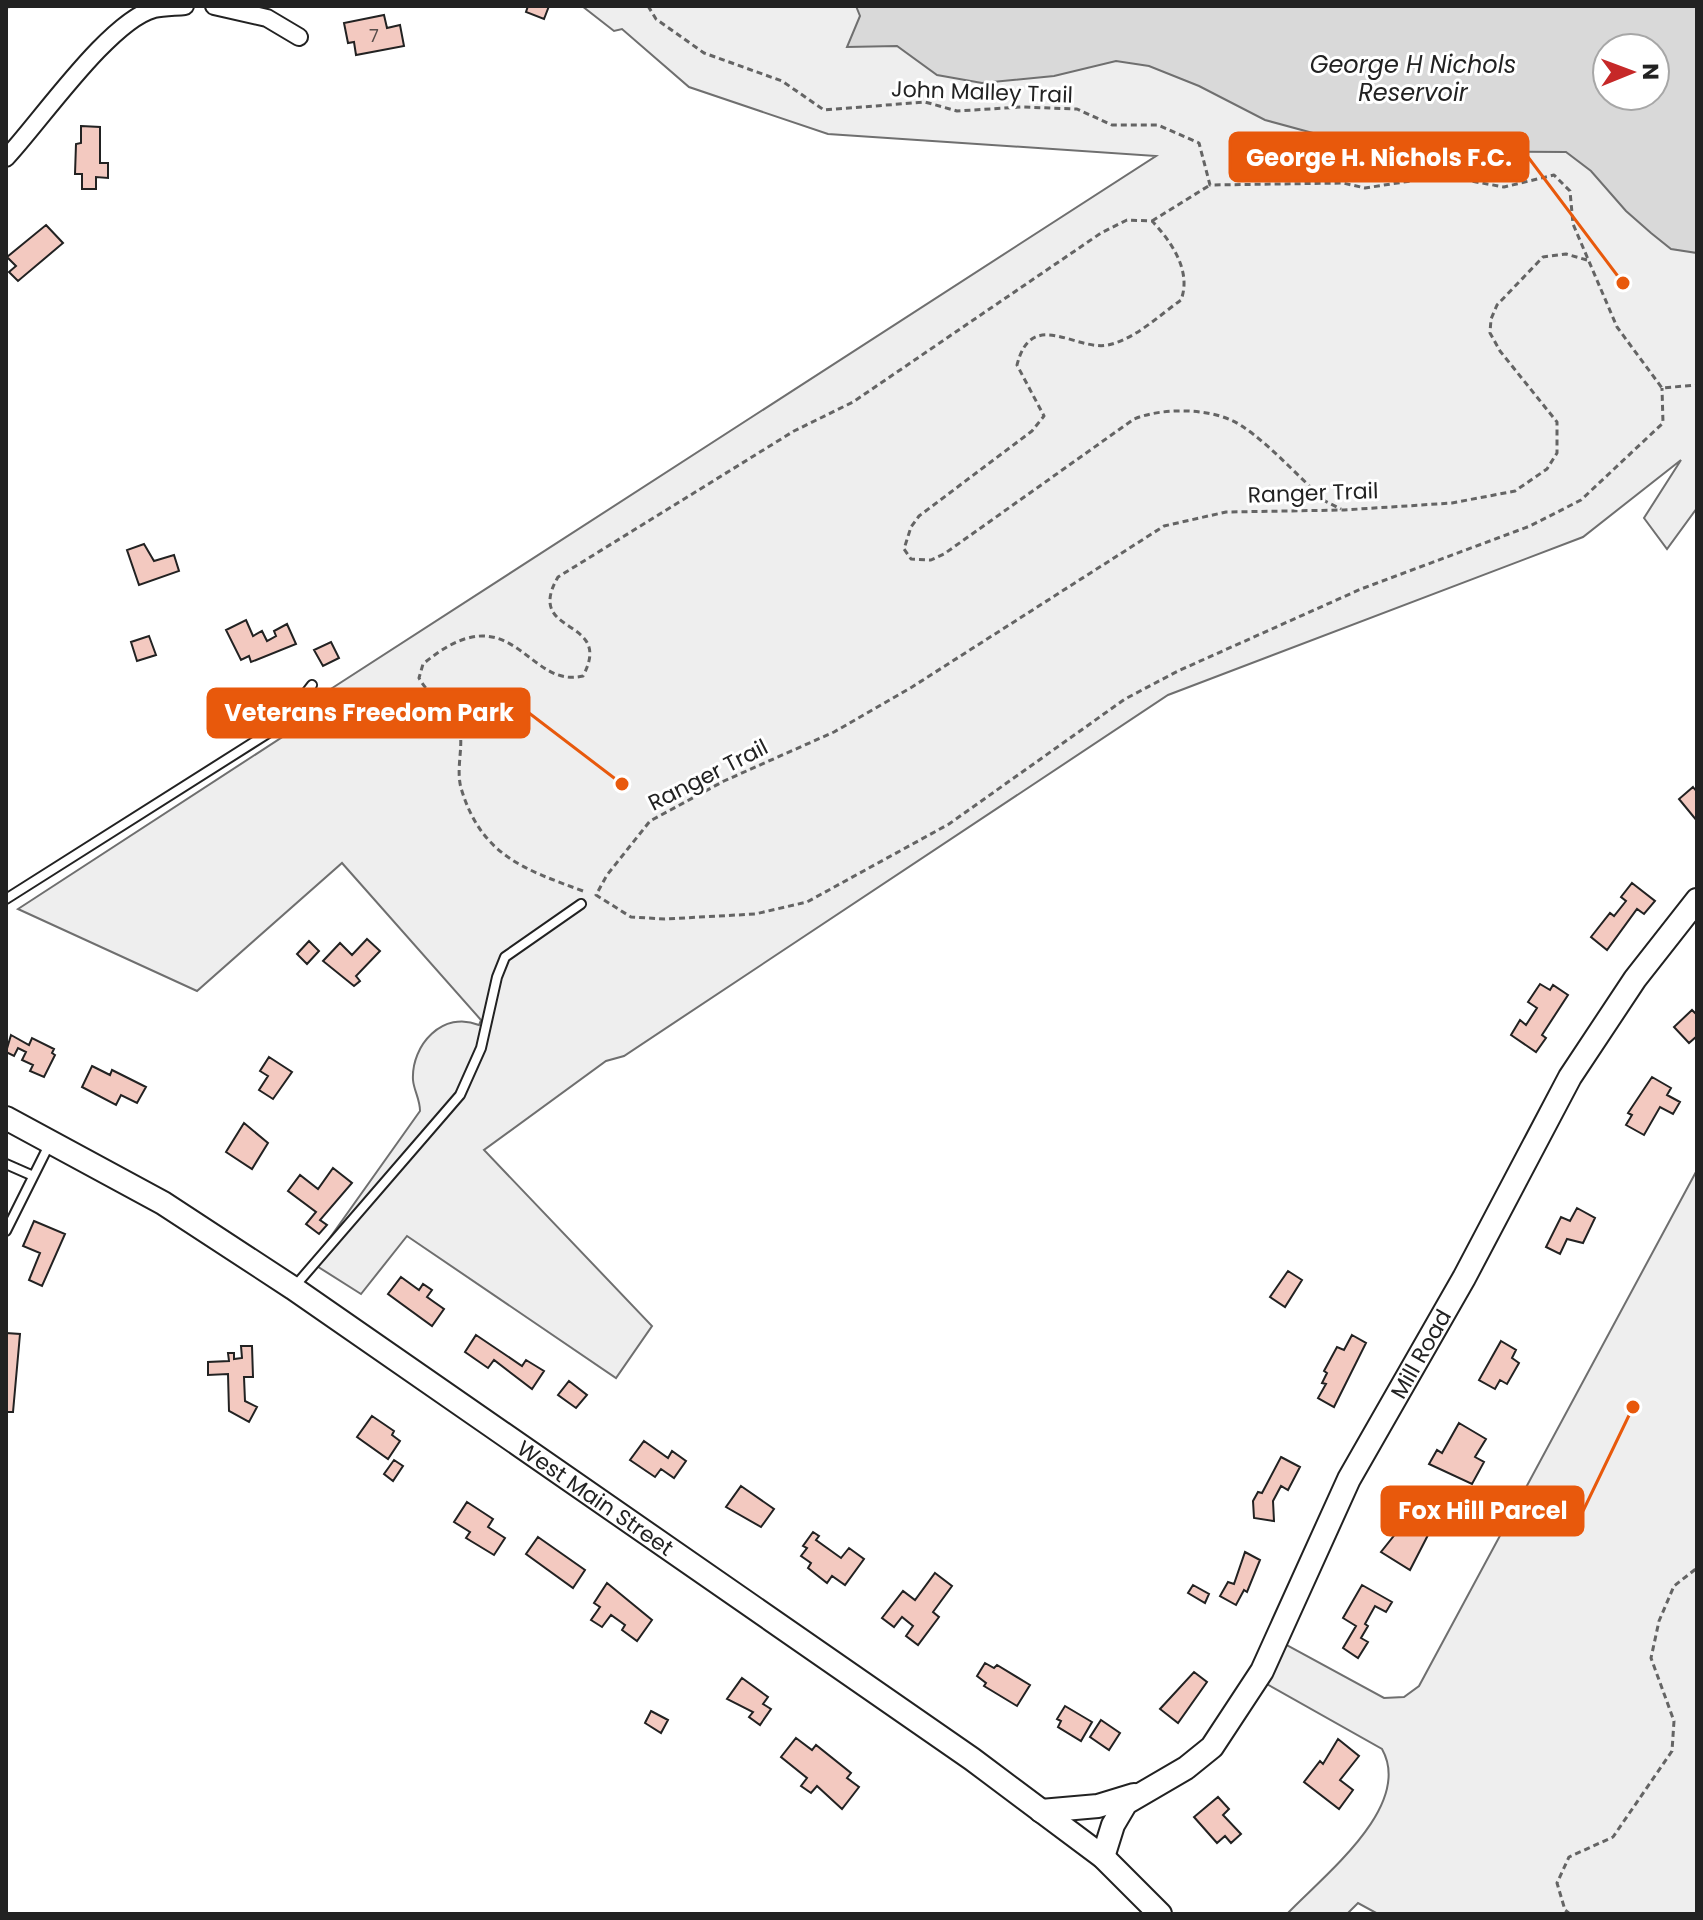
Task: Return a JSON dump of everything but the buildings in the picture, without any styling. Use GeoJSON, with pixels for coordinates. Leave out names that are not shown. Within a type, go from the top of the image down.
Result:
{"type":"FeatureCollection","features":[{"type":"Feature","properties":{"kind":"main road","name":"Mill Road"},"geometry":{"type":"LineString","coordinates":[[1041,1811],[1098,1806],[1139,1793],[1186,1768],[1212,1747],[1262,1671],[1349,1479],[1464,1278],[1570,1077],[1635,979],[1697,900]]}},
{"type":"Feature","properties":{"kind":"main road","name":"West Main Street"},"geometry":{"type":"LineString","coordinates":[[6,1118],[163,1203],[293,1288],[810,1650],[940,1737],[1103,1857],[1160,1914]]}},
{"type":"Feature","properties":{"kind":"main road","name":"Mill Road"},"geometry":{"type":"LineString","coordinates":[[1103,1857],[1118,1814],[1139,1793]]}},
{"type":"Feature","properties":{"kind":"street"},"geometry":{"type":"LineString","coordinates":[[6,158],[82,66],[114,36],[151,10],[185,6]]}},
{"type":"Feature","properties":{"kind":"street"},"geometry":{"type":"LineString","coordinates":[[214,6],[267,18],[299,37]]}},
{"type":"Feature","properties":{"kind":"lane"},"geometry":{"type":"LineString","coordinates":[[6,899],[281,725],[312,685]]}},
{"type":"Feature","properties":{"kind":"lane"},"geometry":{"type":"LineString","coordinates":[[293,1288],[460,1095],[477,1060],[505,957],[581,904]]}},
{"type":"Feature","properties":{"kind":"lane"},"geometry":{"type":"LineString","coordinates":[[6,1231],[31,1175],[52,1141]]}},
{"type":"Feature","properties":{"kind":"lane"},"geometry":{"type":"LineString","coordinates":[[6,1164],[31,1175]]}},
{"type":"Feature","properties":{"kind":"path","name":"John Malley Trail"},"geometry":{"type":"LineString","coordinates":[[648,6],[656,19],[704,53],[782,81],[824,110],[925,102],[957,111],[1022,107],[1077,109],[1112,125],[1158,125],[1199,143],[1210,185]]}},
{"type":"Feature","properties":{"kind":"path"},"geometry":{"type":"LineString","coordinates":[[1554,175],[1570,191],[1573,224],[1617,327],[1662,388],[1663,423],[1581,500],[1530,526],[1361,589],[1178,671],[1125,699],[949,824],[807,902],[755,914],[665,919],[631,917],[596,895],[536,874],[502,856],[477,825],[461,787],[457,755],[460,732],[429,696],[419,678],[423,664],[466,638],[484,635],[500,638],[559,675],[583,676],[591,651],[587,640],[556,617],[550,606],[549,593],[558,577],[794,431],[853,402],[1101,233],[1127,220],[1152,221],[1210,185],[1343,183],[1365,188],[1443,176],[1504,187],[1554,175]]}},
{"type":"Feature","properties":{"kind":"path"},"geometry":{"type":"LineString","coordinates":[[1152,221],[1169,238],[1182,270],[1186,288],[1181,300],[1111,345],[1096,346],[1053,334],[1040,335],[1029,342],[1020,351],[1017,365],[1044,416],[1032,431],[919,516],[911,527],[904,549],[911,559],[931,560],[944,554],[1134,419],[1151,412],[1184,412],[1232,420],[1325,501],[1344,510]]}},
{"type":"Feature","properties":{"kind":"path","name":"Ranger Trail"},"geometry":{"type":"LineString","coordinates":[[596,895],[607,875],[650,821],[724,781],[834,732],[912,687],[1164,526],[1226,512],[1344,510],[1452,503],[1515,491],[1547,469],[1557,453],[1557,422],[1500,351],[1490,333],[1491,319],[1497,305],[1523,274],[1543,257],[1566,254],[1587,260]]}},
{"type":"Feature","properties":{"kind":"path"},"geometry":{"type":"LineString","coordinates":[[1662,388],[1697,385]]}},
{"type":"Feature","properties":{"kind":"path"},"geometry":{"type":"LineString","coordinates":[[581,904],[596,895]]}},
{"type":"Feature","properties":{"kind":"path"},"geometry":{"type":"LineString","coordinates":[[1570,1914],[1565,1910],[1557,1883],[1569,1857],[1613,1837],[1672,1751],[1674,1721],[1651,1658],[1659,1621],[1674,1586],[1697,1568]]}},
{"type":"Feature","properties":{"kind":"shaded area"},"geometry":{"type":"Polygon","coordinates":[[[582,6],[1697,6],[1697,508],[1667,549],[1644,518],[1681,460],[1583,537],[1168,695],[624,1056],[606,1061],[484,1150],[652,1326],[616,1378],[407,1236],[361,1294],[312,1263],[420,1111],[413,1080],[417,1055],[424,1043],[432,1034],[453,1022],[479,1025],[481,1020],[342,863],[197,991],[18,909],[330,706],[323,694],[1156,156],[828,134],[689,87],[622,29],[614,31],[582,6]]]}},
{"type":"Feature","properties":{"kind":"shaded area"},"geometry":{"type":"Polygon","coordinates":[[[1697,1170],[1697,1914],[1378,1914],[1358,1903],[1347,1914],[1287,1914],[1360,1839],[1386,1793],[1389,1771],[1382,1749],[1265,1683],[1285,1644],[1384,1698],[1404,1697],[1419,1686],[1697,1170]]]}},
{"type":"Feature","properties":{"kind":"water","name":"George H Nichols Reservoir"},"geometry":{"type":"Polygon","coordinates":[[[856,6],[1697,6],[1697,253],[1671,249],[1626,211],[1591,171],[1566,152],[1379,151],[1265,120],[1199,86],[1149,66],[1116,61],[1054,76],[982,83],[937,75],[897,46],[847,47],[860,16],[856,6]]]}},
{"type":"Feature","properties":{"kind":"place","name":"George H. Nichols F.C."},"geometry":{"type":"Point","coordinates":[1623,283]}},
{"type":"Feature","properties":{"kind":"place","name":"Veterans Freedom Park"},"geometry":{"type":"Point","coordinates":[622,784]}},
{"type":"Feature","properties":{"kind":"place","name":"Fox Hill Parcel"},"geometry":{"type":"Point","coordinates":[1633,1407]}}]}
